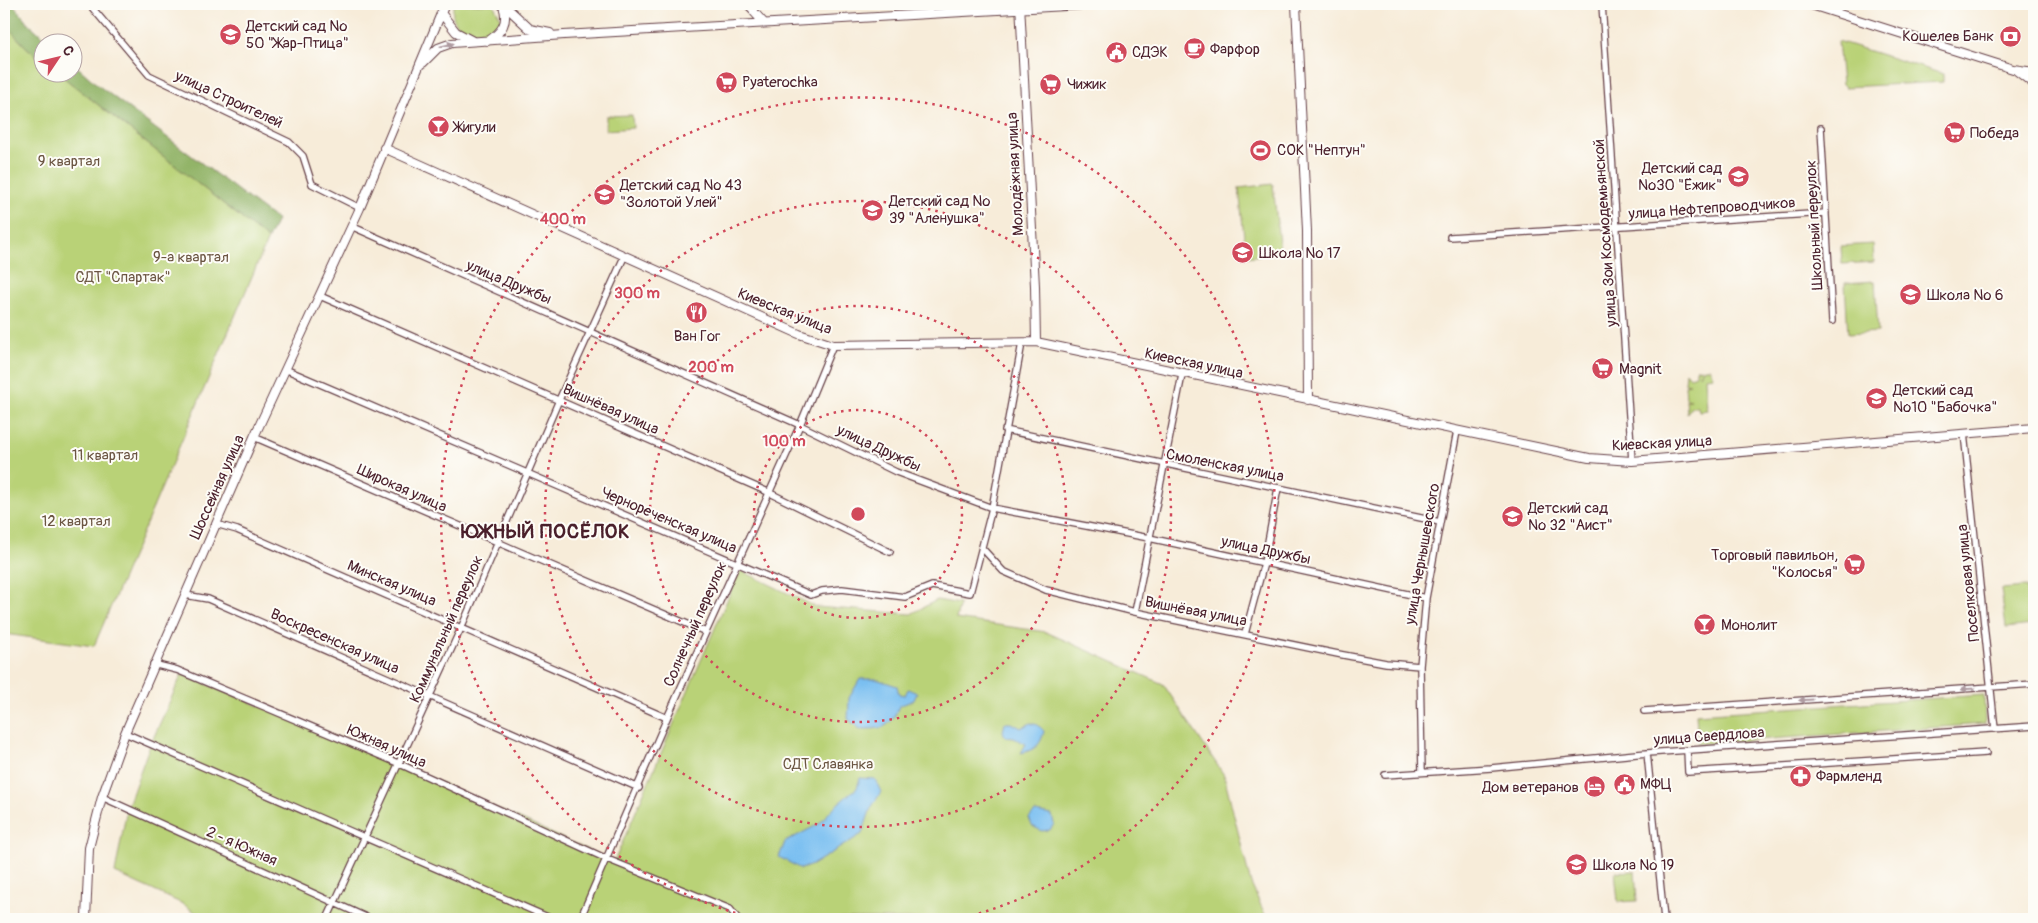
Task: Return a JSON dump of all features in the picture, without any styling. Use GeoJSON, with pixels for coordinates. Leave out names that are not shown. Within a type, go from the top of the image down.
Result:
{"type":"FeatureCollection","features":[{"type":"Feature","properties":{"kind":"main road"},"geometry":{"type":"LineString","coordinates":[[414,78],[445,4]]}},
{"type":"Feature","properties":{"kind":"main road"},"geometry":{"type":"LineString","coordinates":[[503,4],[530,29],[564,34]]}},
{"type":"Feature","properties":{"kind":"main road"},"geometry":{"type":"LineString","coordinates":[[486,42],[504,26],[506,15],[503,4]]}},
{"type":"Feature","properties":{"kind":"main road"},"geometry":{"type":"LineString","coordinates":[[414,78],[428,56],[438,48],[452,43],[486,42],[564,34],[1020,6],[1101,4]]}},
{"type":"Feature","properties":{"kind":"main road"},"geometry":{"type":"LineString","coordinates":[[1296,4],[1307,231],[1308,400]]}},
{"type":"Feature","properties":{"kind":"main road"},"geometry":{"type":"LineString","coordinates":[[1808,4],[2013,69],[2034,72]]}},
{"type":"Feature","properties":{"kind":"main road","name":"Молодёжная улица"},"geometry":{"type":"LineString","coordinates":[[1020,6],[1035,286],[1036,342]]}},
{"type":"Feature","properties":{"kind":"main road"},"geometry":{"type":"LineString","coordinates":[[754,12],[764,23]]}},
{"type":"Feature","properties":{"kind":"main road"},"geometry":{"type":"LineString","coordinates":[[441,13],[456,32],[476,42]]}},
{"type":"Feature","properties":{"kind":"main road"},"geometry":{"type":"LineString","coordinates":[[2013,69],[2034,84]]}},
{"type":"Feature","properties":{"kind":"main road","name":"Шоссейная улица"},"geometry":{"type":"LineString","coordinates":[[86,919],[89,848],[102,797],[125,733],[153,664],[254,437],[360,208],[414,78]]}},
{"type":"Feature","properties":{"kind":"main road","name":"Киевская улица"},"geometry":{"type":"LineString","coordinates":[[384,148],[799,334],[833,345],[1036,342],[1182,375],[1589,458],[1632,460],[2034,428]]}},
{"type":"Feature","properties":{"kind":"street","name":"улица Строителей"},"geometry":{"type":"LineString","coordinates":[[89,4],[149,75],[288,142],[303,156],[312,184],[360,208]]}},
{"type":"Feature","properties":{"kind":"street"},"geometry":{"type":"LineString","coordinates":[[746,4],[754,12]]}},
{"type":"Feature","properties":{"kind":"street","name":"улица Зои Космодемьянской"},"geometry":{"type":"LineString","coordinates":[[1602,4],[1632,460]]}},
{"type":"Feature","properties":{"kind":"street","name":"Школьный переулок"},"geometry":{"type":"LineString","coordinates":[[1821,128],[1832,321]]}},
{"type":"Feature","properties":{"kind":"street","name":"улица Нефтепроводчиков"},"geometry":{"type":"LineString","coordinates":[[1450,237],[1826,213]]}},
{"type":"Feature","properties":{"kind":"street","name":"улица Дружбы"},"geometry":{"type":"LineString","coordinates":[[351,226],[800,425],[896,472],[992,508],[1149,538],[1426,598]]}},
{"type":"Feature","properties":{"kind":"street","name":"Коммунальный переулок"},"geometry":{"type":"LineString","coordinates":[[327,919],[462,626],[559,400],[592,332],[624,256]]}},
{"type":"Feature","properties":{"kind":"street","name":"Вишнёвая улица"},"geometry":{"type":"LineString","coordinates":[[320,296],[768,492],[890,552]]}},
{"type":"Feature","properties":{"kind":"street","name":"Чернореченская улица"},"geometry":{"type":"LineString","coordinates":[[285,369],[811,595],[822,591],[842,589],[905,597],[932,586],[970,593],[992,508],[1022,343]]}},
{"type":"Feature","properties":{"kind":"street","name":"Солнечный переулок"},"geometry":{"type":"LineString","coordinates":[[580,919],[639,788],[666,718],[800,425],[833,345]]}},
{"type":"Feature","properties":{"kind":"street"},"geometry":{"type":"LineString","coordinates":[[1134,612],[1162,465],[1182,375]]}},
{"type":"Feature","properties":{"kind":"street","name":"Смоленская улица"},"geometry":{"type":"LineString","coordinates":[[1005,430],[1162,465],[1440,522]]}},
{"type":"Feature","properties":{"kind":"street","name":"улица Чернышевского"},"geometry":{"type":"LineString","coordinates":[[1422,772],[1420,666],[1426,598],[1457,431]]}},
{"type":"Feature","properties":{"kind":"street","name":"Поселковая улица"},"geometry":{"type":"LineString","coordinates":[[1964,433],[1995,730]]}},
{"type":"Feature","properties":{"kind":"street","name":"Широкая улица"},"geometry":{"type":"LineString","coordinates":[[254,437],[706,632]]}},
{"type":"Feature","properties":{"kind":"street"},"geometry":{"type":"LineString","coordinates":[[1245,634],[1264,563],[1278,488]]}},
{"type":"Feature","properties":{"kind":"street","name":"Минская улица"},"geometry":{"type":"LineString","coordinates":[[216,524],[237,530],[462,626],[666,718]]}},
{"type":"Feature","properties":{"kind":"street","name":"Вишнёвая улица"},"geometry":{"type":"LineString","coordinates":[[982,548],[1003,570],[1046,590],[1134,612],[1386,663],[1420,666]]}},
{"type":"Feature","properties":{"kind":"street","name":"Воскресенская улица"},"geometry":{"type":"LineString","coordinates":[[185,595],[208,599],[639,788]]}},
{"type":"Feature","properties":{"kind":"street","name":"Южная улица"},"geometry":{"type":"LineString","coordinates":[[153,664],[177,670],[400,764],[607,860],[730,909],[738,919]]}},
{"type":"Feature","properties":{"kind":"street","name":"улица Свердлова"},"geometry":{"type":"LineString","coordinates":[[1644,711],[2034,684]]}},
{"type":"Feature","properties":{"kind":"street","name":"улица Свердлова"},"geometry":{"type":"LineString","coordinates":[[1385,774],[1491,768],[1647,752],[2034,726]]}},
{"type":"Feature","properties":{"kind":"street"},"geometry":{"type":"LineString","coordinates":[[125,733],[552,919]]}},
{"type":"Feature","properties":{"kind":"street"},"geometry":{"type":"LineString","coordinates":[[1687,750],[1688,772],[1986,753]]}},
{"type":"Feature","properties":{"kind":"street"},"geometry":{"type":"LineString","coordinates":[[1647,752],[1664,919]]}},
{"type":"Feature","properties":{"kind":"street","name":"2 - я Южная"},"geometry":{"type":"LineString","coordinates":[[102,797],[370,919]]}},
{"type":"Feature","properties":{"kind":"green space"},"geometry":{"type":"Polygon","coordinates":[[[4,4],[13,4],[38,32],[32,32],[32,52],[26,47],[4,23],[4,4]]]}},
{"type":"Feature","properties":{"kind":"green space"},"geometry":{"type":"Polygon","coordinates":[[[454,4],[493,4],[502,20],[496,27],[488,31],[470,32],[456,23],[453,14],[454,4]]]}},
{"type":"Feature","properties":{"kind":"green space","name":"СДТ \"Спартак\""},"geometry":{"type":"Polygon","coordinates":[[[4,23],[32,52],[32,82],[69,82],[268,239],[94,646],[4,634],[4,23]]]}},
{"type":"Feature","properties":{"kind":"green space"},"geometry":{"type":"Polygon","coordinates":[[[1838,41],[1943,74],[1943,82],[1845,87],[1842,84],[1838,41]]]}},
{"type":"Feature","properties":{"kind":"green space"},"geometry":{"type":"Polygon","coordinates":[[[82,71],[99,86],[277,220],[268,239],[69,82],[82,82],[82,71]]]}},
{"type":"Feature","properties":{"kind":"green space"},"geometry":{"type":"Polygon","coordinates":[[[632,115],[633,128],[606,130],[606,116],[632,115]]]}},
{"type":"Feature","properties":{"kind":"green space"},"geometry":{"type":"Polygon","coordinates":[[[1273,184],[1280,253],[1246,257],[1239,188],[1273,184]]]}},
{"type":"Feature","properties":{"kind":"green space"},"geometry":{"type":"Polygon","coordinates":[[[1873,244],[1874,262],[1842,264],[1841,246],[1873,244]]]}},
{"type":"Feature","properties":{"kind":"green space"},"geometry":{"type":"Polygon","coordinates":[[[1875,281],[1878,332],[1848,334],[1845,283],[1875,281]]]}},
{"type":"Feature","properties":{"kind":"green space"},"geometry":{"type":"Polygon","coordinates":[[[1702,368],[1699,375],[1704,368],[1710,368],[1713,376],[1705,377],[1707,410],[1699,411],[1698,407],[1691,407],[1687,413],[1686,400],[1691,400],[1686,399],[1685,385],[1690,384],[1685,383],[1686,372],[1690,377],[1696,375],[1696,369],[1702,368]]]}},
{"type":"Feature","properties":{"kind":"green space","name":"СДТ Славянка"},"geometry":{"type":"Polygon","coordinates":[[[740,570],[816,607],[911,614],[937,600],[960,604],[956,619],[1046,632],[1163,684],[1224,775],[1251,884],[1267,919],[205,919],[183,904],[115,873],[127,808],[148,750],[182,674],[400,764],[614,862],[740,570]]]}},
{"type":"Feature","properties":{"kind":"green space"},"geometry":{"type":"Polygon","coordinates":[[[2026,587],[2031,625],[2006,628],[2001,589],[2026,587]]]}},
{"type":"Feature","properties":{"kind":"green space"},"geometry":{"type":"Polygon","coordinates":[[[1984,695],[1985,724],[1698,744],[1696,714],[1984,695]]]}},
{"type":"Feature","properties":{"kind":"green space"},"geometry":{"type":"Polygon","coordinates":[[[1635,871],[1637,901],[1618,902],[1615,872],[1635,871]]]}},
{"type":"Feature","properties":{"kind":"water"},"geometry":{"type":"Polygon","coordinates":[[[860,679],[876,679],[897,686],[899,694],[905,695],[908,689],[917,693],[914,700],[899,706],[896,714],[885,726],[875,729],[860,729],[848,719],[849,698],[860,679]]]}},
{"type":"Feature","properties":{"kind":"water"},"geometry":{"type":"Polygon","coordinates":[[[1005,723],[1012,723],[1021,728],[1030,723],[1038,725],[1044,731],[1041,740],[1034,748],[1021,753],[1026,744],[1014,738],[1005,737],[1003,731],[1005,723]]]}},
{"type":"Feature","properties":{"kind":"water"},"geometry":{"type":"Polygon","coordinates":[[[860,778],[875,779],[881,792],[871,808],[862,834],[812,865],[801,869],[779,857],[785,842],[819,824],[835,806],[857,788],[860,778]]]}},
{"type":"Feature","properties":{"kind":"water"},"geometry":{"type":"Polygon","coordinates":[[[1035,812],[1052,815],[1054,824],[1050,830],[1042,831],[1032,826],[1029,818],[1035,812]]]}},
{"type":"Feature","properties":{"kind":"place","name":"Детский сад № 50 \"Жар-Птица\""},"geometry":{"type":"Point","coordinates":[230,35]}},
{"type":"Feature","properties":{"kind":"place","name":"Кошелев Банк"},"geometry":{"type":"Point","coordinates":[2010,36]}},
{"type":"Feature","properties":{"kind":"place","name":"Фарфор"},"geometry":{"type":"Point","coordinates":[1194,49]}},
{"type":"Feature","properties":{"kind":"place","name":"СДЭК"},"geometry":{"type":"Point","coordinates":[1116,52]}},
{"type":"Feature","properties":{"kind":"place","name":"Pyaterochka"},"geometry":{"type":"Point","coordinates":[726,82]}},
{"type":"Feature","properties":{"kind":"place","name":"Чижик"},"geometry":{"type":"Point","coordinates":[1051,84]}},
{"type":"Feature","properties":{"kind":"place","name":"Жигули"},"geometry":{"type":"Point","coordinates":[438,127]}},
{"type":"Feature","properties":{"kind":"place","name":"Победа"},"geometry":{"type":"Point","coordinates":[1954,133]}},
{"type":"Feature","properties":{"kind":"place","name":"СОК \"Нептун\""},"geometry":{"type":"Point","coordinates":[1261,150]}},
{"type":"Feature","properties":{"kind":"place","name":"Детский сад №30 \"Ёжик\""},"geometry":{"type":"Point","coordinates":[1738,177]}},
{"type":"Feature","properties":{"kind":"place","name":"Детский сад № 43 \"Золотой Улей\""},"geometry":{"type":"Point","coordinates":[604,194]}},
{"type":"Feature","properties":{"kind":"place","name":"Детский сад № 39 \"Аленушка\""},"geometry":{"type":"Point","coordinates":[873,210]}},
{"type":"Feature","properties":{"kind":"place","name":"Школа № 17"},"geometry":{"type":"Point","coordinates":[1243,253]}},
{"type":"Feature","properties":{"kind":"place","name":"Школа № 6"},"geometry":{"type":"Point","coordinates":[1911,295]}},
{"type":"Feature","properties":{"kind":"place","name":"Ван Гог"},"geometry":{"type":"Point","coordinates":[697,313]}},
{"type":"Feature","properties":{"kind":"place","name":"Magnit"},"geometry":{"type":"Point","coordinates":[1603,369]}},
{"type":"Feature","properties":{"kind":"place","name":"Детский сад №10 \"Бабочка\""},"geometry":{"type":"Point","coordinates":[1877,399]}},
{"type":"Feature","properties":{"kind":"place","name":"Детский сад № 32 \"Аист\""},"geometry":{"type":"Point","coordinates":[1512,517]}},
{"type":"Feature","properties":{"kind":"place","name":"Торговый павильон, \"Колосья\""},"geometry":{"type":"Point","coordinates":[1854,564]}},
{"type":"Feature","properties":{"kind":"place","name":"Монолит"},"geometry":{"type":"Point","coordinates":[1705,625]}},
{"type":"Feature","properties":{"kind":"place","name":"Фармленд"},"geometry":{"type":"Point","coordinates":[1800,776]}},
{"type":"Feature","properties":{"kind":"place","name":"МФЦ"},"geometry":{"type":"Point","coordinates":[1624,784]}},
{"type":"Feature","properties":{"kind":"place","name":"Дом ветеранов"},"geometry":{"type":"Point","coordinates":[1595,787]}},
{"type":"Feature","properties":{"kind":"place","name":"Школа № 19"},"geometry":{"type":"Point","coordinates":[1577,865]}},
{"type":"Feature","properties":{"kind":"district","name":"ЮЖНЫЙ ПОСЁЛОК"},"geometry":{"type":"Point","coordinates":[546,531]}},
{"type":"Feature","properties":{"kind":"park label","name":"9 квартал"},"geometry":{"type":"Point","coordinates":[69,161]}},
{"type":"Feature","properties":{"kind":"park label","name":"9-а квартал"},"geometry":{"type":"Point","coordinates":[191,257]}},
{"type":"Feature","properties":{"kind":"park label","name":"11 квартал"},"geometry":{"type":"Point","coordinates":[105,455]}},
{"type":"Feature","properties":{"kind":"park label","name":"12 квартал"},"geometry":{"type":"Point","coordinates":[76,521]}}]}
